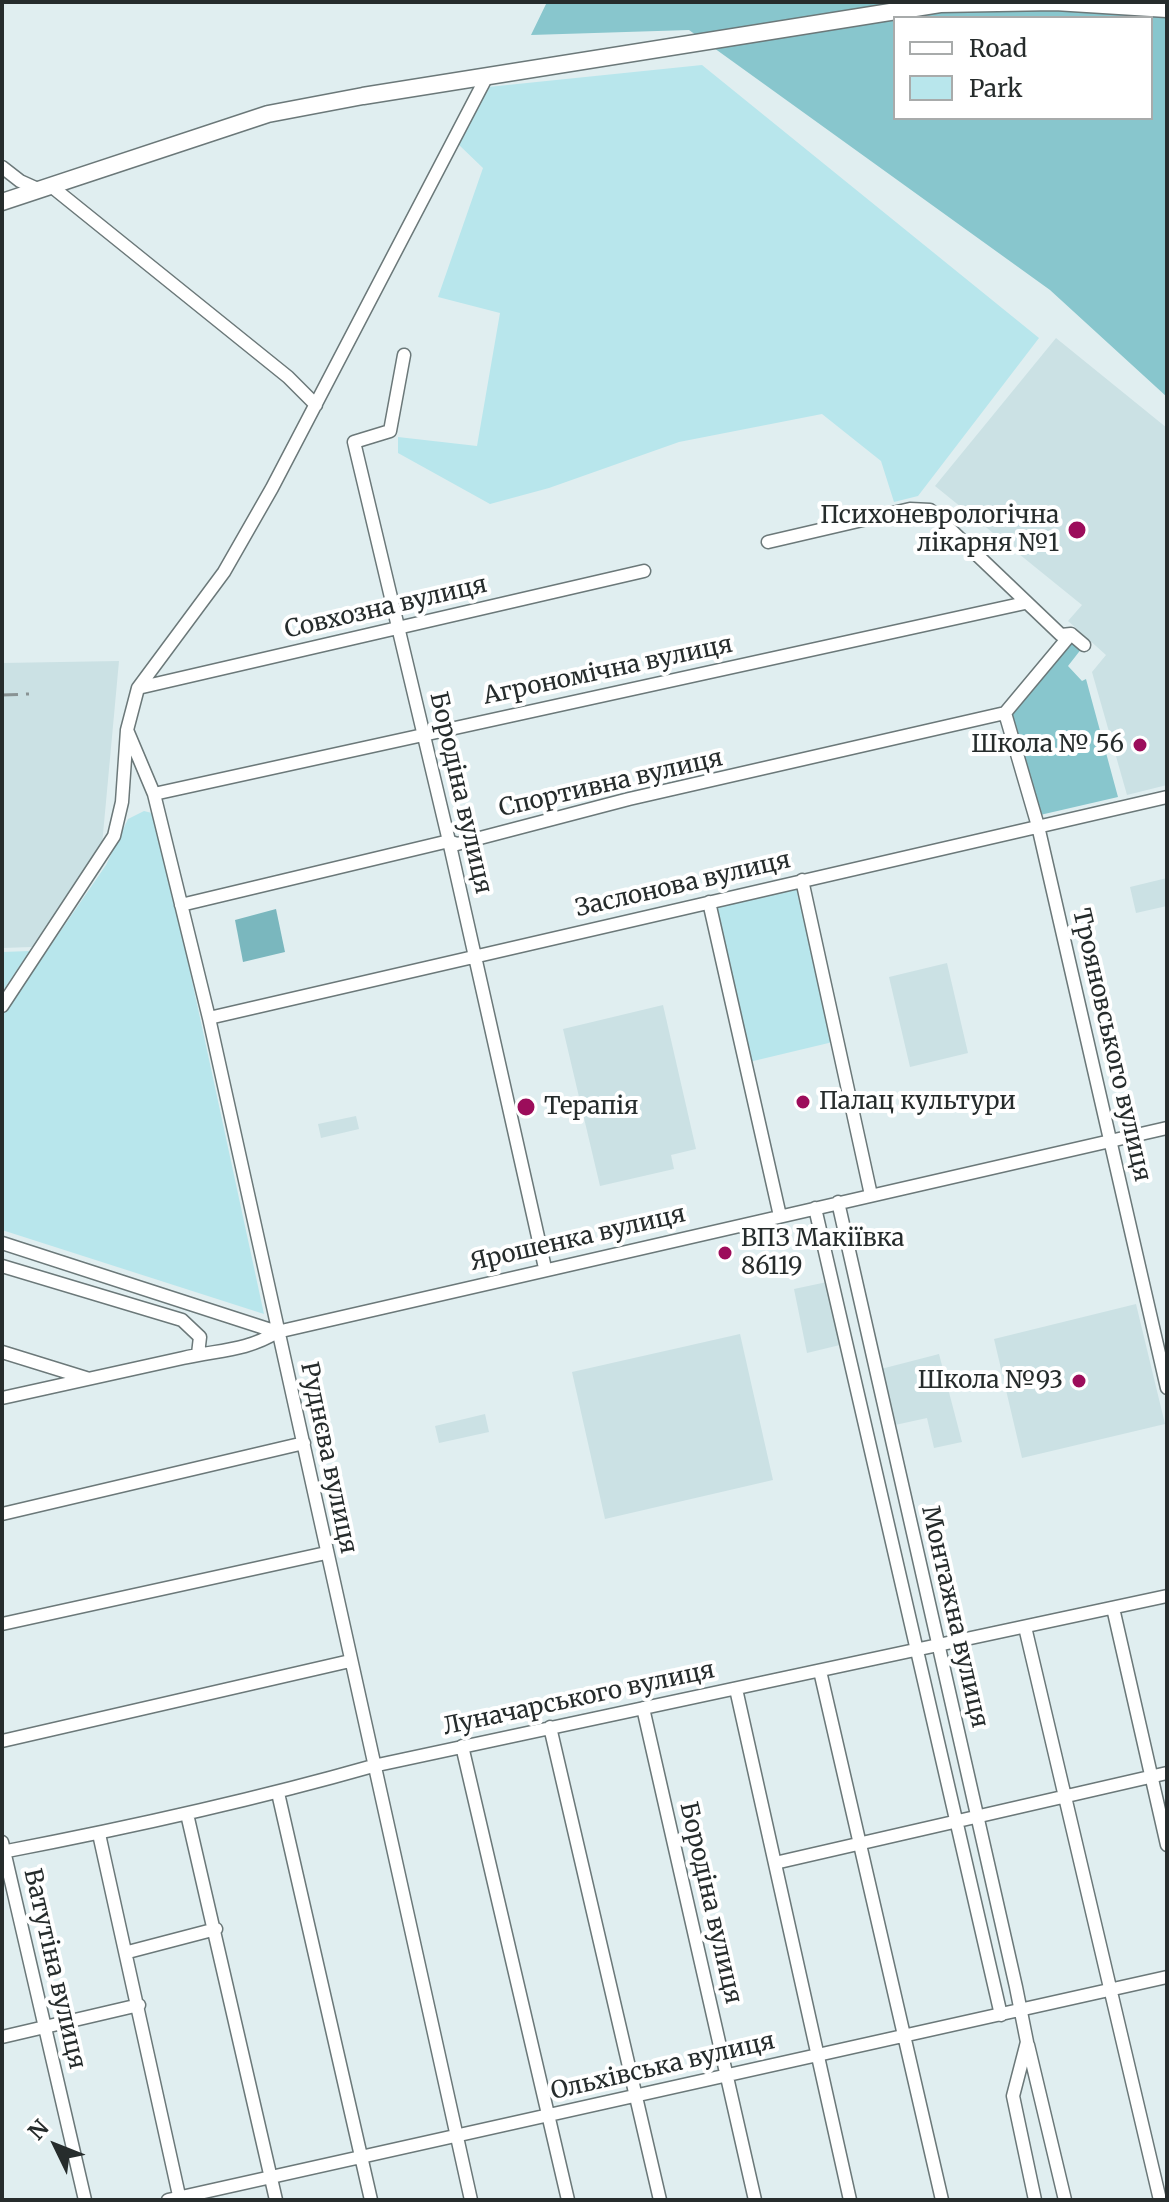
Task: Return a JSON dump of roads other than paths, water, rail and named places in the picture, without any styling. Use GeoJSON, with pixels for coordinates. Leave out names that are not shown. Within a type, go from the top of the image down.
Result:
{"type":"FeatureCollection","features":[{"type":"Feature","properties":{"kind":"main road"},"geometry":{"type":"LineString","coordinates":[[2,202],[268,114],[363,96],[873,12],[940,4],[1055,2],[1167,9]]}},
{"type":"Feature","properties":{"kind":"street"},"geometry":{"type":"LineString","coordinates":[[2,1006],[114,836],[122,802],[127,730],[138,688],[224,572],[316,405],[486,78]]}},
{"type":"Feature","properties":{"kind":"street"},"geometry":{"type":"LineString","coordinates":[[2,167],[20,181],[46,188],[288,377],[316,405]]}},
{"type":"Feature","properties":{"kind":"street","name":"Бородіна вулиця"},"geometry":{"type":"LineString","coordinates":[[404,355],[390,431],[354,442],[449,841],[545,1268]]}},
{"type":"Feature","properties":{"kind":"street"},"geometry":{"type":"LineString","coordinates":[[768,542],[910,509],[930,510],[1061,635],[1071,634],[1084,645]]}},
{"type":"Feature","properties":{"kind":"street","name":"Совхозна вулиця"},"geometry":{"type":"LineString","coordinates":[[138,688],[644,571]]}},
{"type":"Feature","properties":{"kind":"street","name":"Агрономічна вулиця"},"geometry":{"type":"LineString","coordinates":[[154,794],[1025,603]]}},
{"type":"Feature","properties":{"kind":"street"},"geometry":{"type":"LineString","coordinates":[[1005,713],[1071,634]]}},
{"type":"Feature","properties":{"kind":"street","name":"Трояновського вулиця"},"geometry":{"type":"LineString","coordinates":[[1005,713],[1038,826],[1167,1388]]}},
{"type":"Feature","properties":{"kind":"street","name":"Спортивна вулиця"},"geometry":{"type":"LineString","coordinates":[[181,905],[449,841],[457,844],[629,799],[1005,713]]}},
{"type":"Feature","properties":{"kind":"street","name":"Руднєва вулиця"},"geometry":{"type":"LineString","coordinates":[[127,730],[154,794],[209,1018],[471,2200]]}},
{"type":"Feature","properties":{"kind":"street","name":"Заслонова вулиця"},"geometry":{"type":"LineString","coordinates":[[209,1018],[1167,797]]}},
{"type":"Feature","properties":{"kind":"street"},"geometry":{"type":"LineString","coordinates":[[802,880],[871,1195]]}},
{"type":"Feature","properties":{"kind":"street"},"geometry":{"type":"LineString","coordinates":[[709,902],[780,1216]]}},
{"type":"Feature","properties":{"kind":"street","name":"Ярошенка вулиця"},"geometry":{"type":"LineString","coordinates":[[2,1398],[198,1354],[255,1345],[277,1332],[545,1268],[1167,1128]]}},
{"type":"Feature","properties":{"kind":"street","name":"Монтажна вулиця"},"geometry":{"type":"LineString","coordinates":[[838,1202],[932,1600],[938,1646],[1065,2200]]}},
{"type":"Feature","properties":{"kind":"street","name":"Монтажна вулиця"},"geometry":{"type":"LineString","coordinates":[[815,1208],[1001,2015]]}},
{"type":"Feature","properties":{"kind":"street"},"geometry":{"type":"LineString","coordinates":[[2,1243],[277,1332]]}},
{"type":"Feature","properties":{"kind":"street"},"geometry":{"type":"LineString","coordinates":[[2,1266],[182,1320],[200,1337],[198,1354]]}},
{"type":"Feature","properties":{"kind":"street"},"geometry":{"type":"LineString","coordinates":[[2,1352],[89,1379]]}},
{"type":"Feature","properties":{"kind":"street"},"geometry":{"type":"LineString","coordinates":[[2,1514],[304,1443]]}},
{"type":"Feature","properties":{"kind":"street"},"geometry":{"type":"LineString","coordinates":[[2,1624],[326,1553]]}},
{"type":"Feature","properties":{"kind":"street","name":"Луначарського вулиця"},"geometry":{"type":"LineString","coordinates":[[3,1848],[99,1834],[462,1746],[1167,1596]]}},
{"type":"Feature","properties":{"kind":"street"},"geometry":{"type":"LineString","coordinates":[[1113,1608],[1167,1845]]}},
{"type":"Feature","properties":{"kind":"street"},"geometry":{"type":"LineString","coordinates":[[1025,1627],[1160,2200]]}},
{"type":"Feature","properties":{"kind":"street"},"geometry":{"type":"LineString","coordinates":[[2,1741],[350,1661]]}},
{"type":"Feature","properties":{"kind":"street"},"geometry":{"type":"LineString","coordinates":[[820,1671],[942,2200]]}},
{"type":"Feature","properties":{"kind":"street"},"geometry":{"type":"LineString","coordinates":[[736,1689],[850,2200]]}},
{"type":"Feature","properties":{"kind":"street","name":"Бородіна вулиця"},"geometry":{"type":"LineString","coordinates":[[643,1708],[755,2200]]}},
{"type":"Feature","properties":{"kind":"street"},"geometry":{"type":"LineString","coordinates":[[550,1727],[660,2200]]}},
{"type":"Feature","properties":{"kind":"street"},"geometry":{"type":"LineString","coordinates":[[462,1746],[568,2200]]}},
{"type":"Feature","properties":{"kind":"street"},"geometry":{"type":"LineString","coordinates":[[775,1863],[1167,1773]]}},
{"type":"Feature","properties":{"kind":"street"},"geometry":{"type":"LineString","coordinates":[[278,1793],[371,2200]]}},
{"type":"Feature","properties":{"kind":"street"},"geometry":{"type":"LineString","coordinates":[[187,1814],[216,1929],[276,2200]]}},
{"type":"Feature","properties":{"kind":"street"},"geometry":{"type":"LineString","coordinates":[[99,1834],[128,1952],[176,2199]]}},
{"type":"Feature","properties":{"kind":"street","name":"Ватутіна вулиця"},"geometry":{"type":"LineString","coordinates":[[3,1848],[85,2200]]}},
{"type":"Feature","properties":{"kind":"street"},"geometry":{"type":"LineString","coordinates":[[128,1952],[216,1929]]}},
{"type":"Feature","properties":{"kind":"street","name":"Ольхівська вулиця"},"geometry":{"type":"LineString","coordinates":[[176,2199],[1167,1977]]}},
{"type":"Feature","properties":{"kind":"street"},"geometry":{"type":"LineString","coordinates":[[2,2037],[139,2005]]}},
{"type":"Feature","properties":{"kind":"street","name":"Монтажна вулиця"},"geometry":{"type":"LineString","coordinates":[[1027,2042],[1013,2096],[1035,2200]]}},
{"type":"Feature","properties":{"kind":"railway"},"geometry":{"type":"LineString","coordinates":[[2,695],[29,694]]}},
{"type":"Feature","properties":{"kind":"place","name":"Психоневрологічна лікарня №1"},"geometry":{"type":"Point","coordinates":[1077,530]}},
{"type":"Feature","properties":{"kind":"place","name":"Школа № 56"},"geometry":{"type":"Point","coordinates":[1140,745]}},
{"type":"Feature","properties":{"kind":"place","name":"Палац культури"},"geometry":{"type":"Point","coordinates":[803,1102]}},
{"type":"Feature","properties":{"kind":"place","name":"Терапія"},"geometry":{"type":"Point","coordinates":[526,1107]}},
{"type":"Feature","properties":{"kind":"place","name":"ВПЗ Макіївка 86119"},"geometry":{"type":"Point","coordinates":[725,1253]}},
{"type":"Feature","properties":{"kind":"place","name":"Школа №93"},"geometry":{"type":"Point","coordinates":[1079,1381]}}]}
